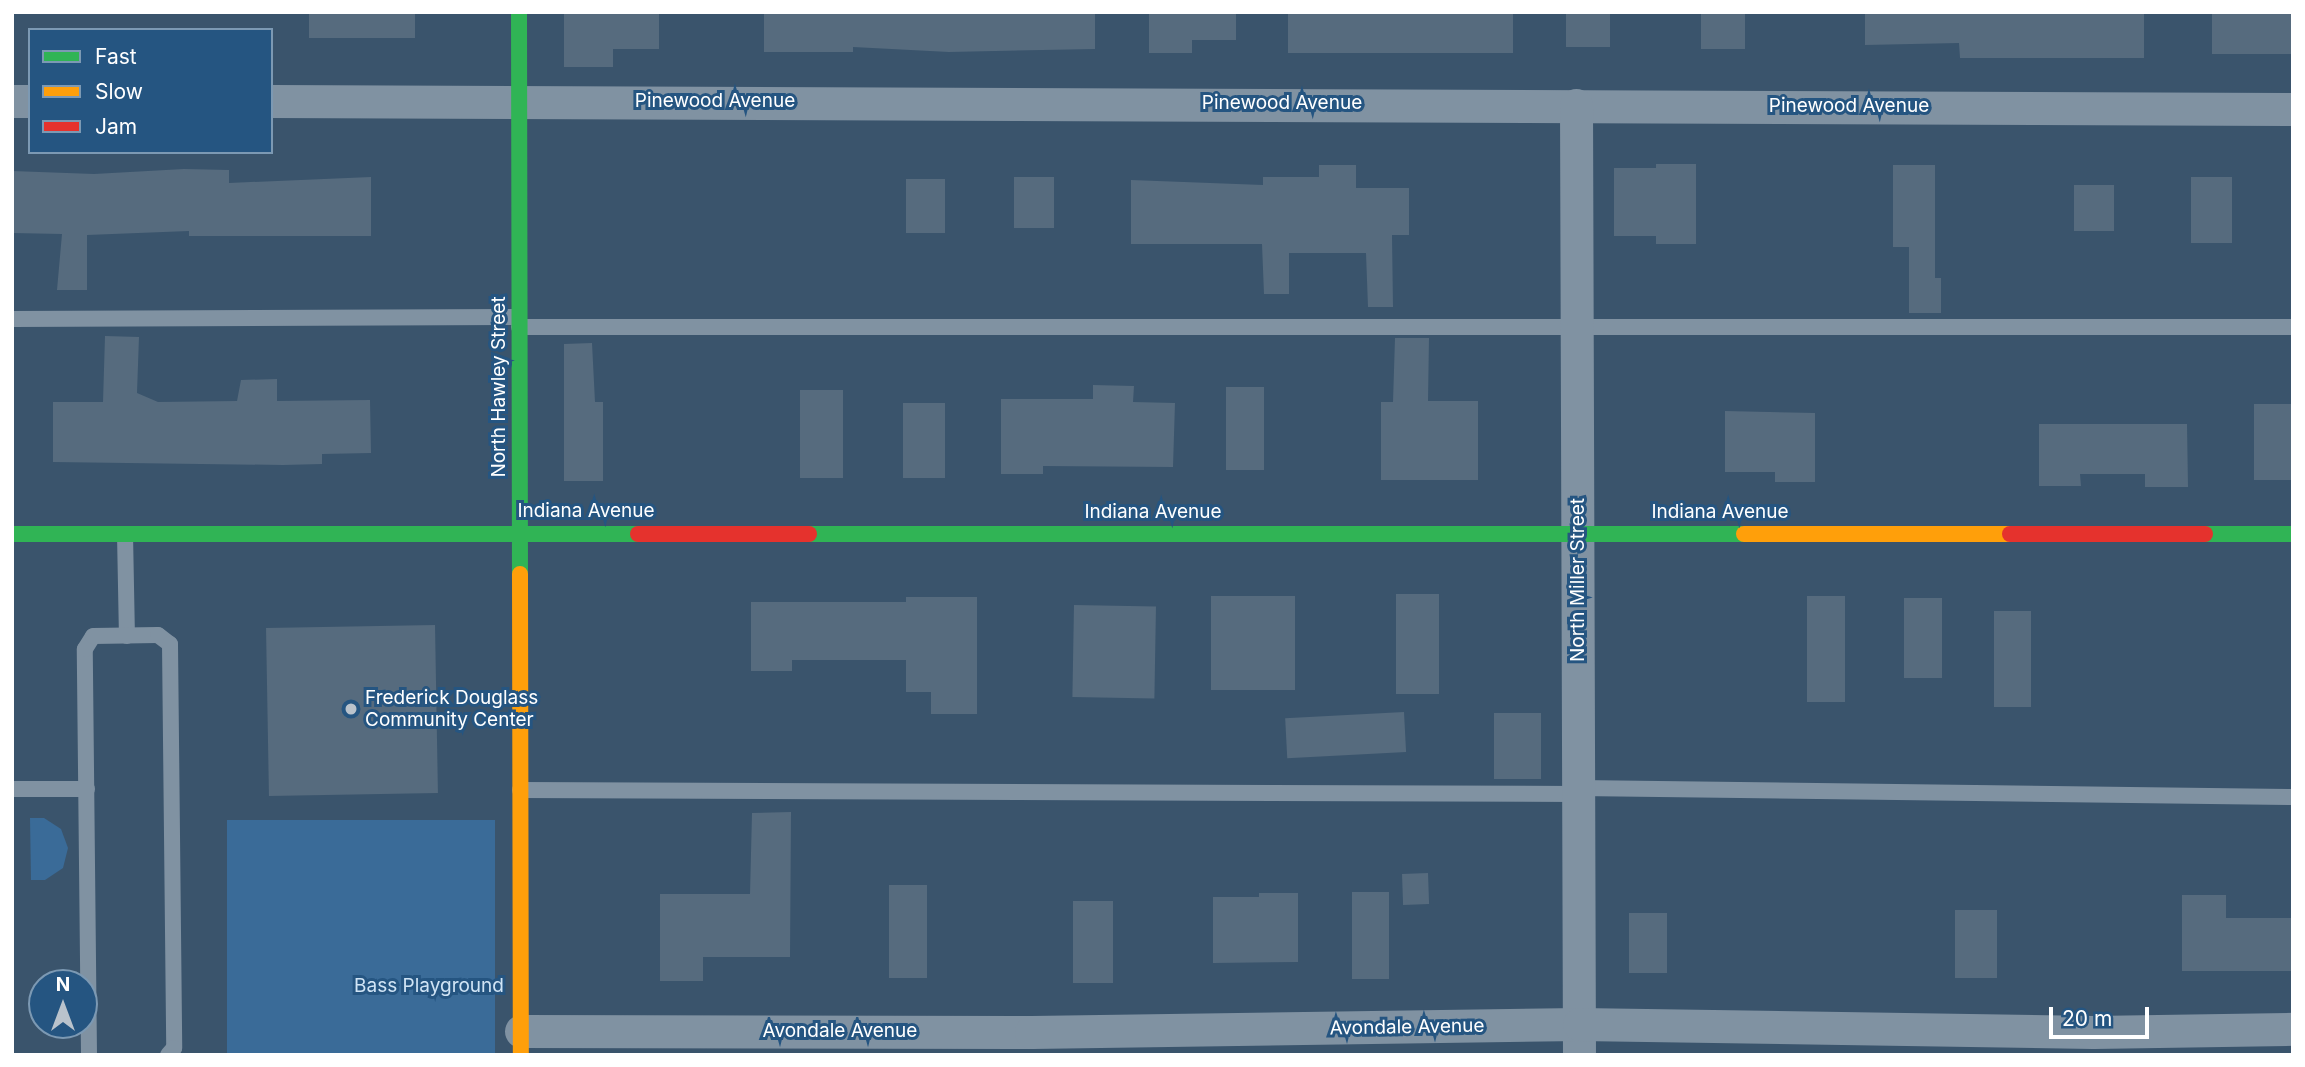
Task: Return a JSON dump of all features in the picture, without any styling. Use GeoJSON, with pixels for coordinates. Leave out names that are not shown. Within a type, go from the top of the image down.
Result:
{"type":"FeatureCollection","features":[{"type":"Feature","properties":{"kind":"street","name":"North Hawley Street"},"geometry":{"type":"LineString","coordinates":[[519,12],[521,1043]]}},
{"type":"Feature","properties":{"kind":"street","name":"Pinewood Avenue"},"geometry":{"type":"LineString","coordinates":[[273,101],[2293,109]]}},
{"type":"Feature","properties":{"kind":"street","name":"North Miller Street"},"geometry":{"type":"LineString","coordinates":[[1576,105],[1579,1039]]}},
{"type":"Feature","properties":{"kind":"street","name":"Indiana Avenue"},"geometry":{"type":"LineString","coordinates":[[12,534],[2293,534]]}},
{"type":"Feature","properties":{"kind":"street","name":"Avondale Avenue"},"geometry":{"type":"LineString","coordinates":[[521,1043],[1031,1032],[1579,1039],[2293,1029]]}},
{"type":"Feature","properties":{"kind":"lane"},"geometry":{"type":"LineString","coordinates":[[12,319],[2293,327]]}},
{"type":"Feature","properties":{"kind":"lane"},"geometry":{"type":"LineString","coordinates":[[125,534],[127,636]]}},
{"type":"Feature","properties":{"kind":"lane"},"geometry":{"type":"LineString","coordinates":[[89,1055],[85,649],[93,636],[158,635],[170,644],[174,1048],[168,1055]]}},
{"type":"Feature","properties":{"kind":"lane"},"geometry":{"type":"LineString","coordinates":[[12,789],[87,789]]}},
{"type":"Feature","properties":{"kind":"lane"},"geometry":{"type":"LineString","coordinates":[[520,790],[1578,791],[2293,797]]}},
{"type":"Feature","properties":{"kind":"green space"},"geometry":{"type":"Polygon","coordinates":[[[30,818],[44,818],[61,829],[68,848],[63,868],[45,880],[31,880],[30,818]]]}},
{"type":"Feature","properties":{"kind":"green space","name":"Bass Playground"},"geometry":{"type":"Polygon","coordinates":[[[227,820],[495,820],[495,1055],[227,1055],[227,820]]]}},
{"type":"Feature","properties":{"kind":"building"},"geometry":{"type":"Polygon","coordinates":[[[309,12],[415,12],[415,38],[309,38],[309,12]]]}},
{"type":"Feature","properties":{"kind":"building"},"geometry":{"type":"Polygon","coordinates":[[[564,12],[659,12],[659,49],[613,49],[613,67],[564,67],[564,12]]]}},
{"type":"Feature","properties":{"kind":"building"},"geometry":{"type":"Polygon","coordinates":[[[764,12],[1095,12],[1095,49],[949,52],[853,47],[853,52],[764,52],[764,12]]]}},
{"type":"Feature","properties":{"kind":"building"},"geometry":{"type":"Polygon","coordinates":[[[1149,12],[1236,12],[1236,40],[1192,40],[1192,53],[1149,53],[1149,12]]]}},
{"type":"Feature","properties":{"kind":"building"},"geometry":{"type":"Polygon","coordinates":[[[1288,12],[1513,12],[1513,53],[1288,53],[1288,12]]]}},
{"type":"Feature","properties":{"kind":"building"},"geometry":{"type":"Polygon","coordinates":[[[1566,12],[1610,12],[1610,47],[1566,47],[1566,12]]]}},
{"type":"Feature","properties":{"kind":"building"},"geometry":{"type":"Polygon","coordinates":[[[1701,12],[1745,12],[1745,49],[1701,49],[1701,12]]]}},
{"type":"Feature","properties":{"kind":"building"},"geometry":{"type":"Polygon","coordinates":[[[1865,12],[2144,12],[2144,58],[1960,58],[1959,43],[1865,45],[1865,12]]]}},
{"type":"Feature","properties":{"kind":"building"},"geometry":{"type":"Polygon","coordinates":[[[2212,12],[2293,12],[2293,54],[2212,54],[2212,12]]]}},
{"type":"Feature","properties":{"kind":"building"},"geometry":{"type":"Polygon","coordinates":[[[1656,164],[1696,164],[1696,244],[1656,244],[1656,236],[1614,236],[1614,168],[1656,168],[1656,164]]]}},
{"type":"Feature","properties":{"kind":"building"},"geometry":{"type":"Polygon","coordinates":[[[1319,165],[1356,165],[1356,188],[1409,188],[1409,235],[1392,235],[1393,307],[1368,307],[1366,253],[1289,253],[1289,294],[1264,294],[1262,244],[1131,244],[1131,180],[1263,185],[1263,177],[1319,177],[1319,165]]]}},
{"type":"Feature","properties":{"kind":"building"},"geometry":{"type":"Polygon","coordinates":[[[1893,165],[1935,165],[1935,278],[1941,278],[1941,313],[1909,313],[1909,247],[1893,247],[1893,165]]]}},
{"type":"Feature","properties":{"kind":"building"},"geometry":{"type":"Polygon","coordinates":[[[184,169],[229,170],[229,183],[371,177],[371,236],[189,236],[189,231],[87,235],[87,290],[57,290],[62,234],[12,233],[12,171],[94,174],[184,169]]]}},
{"type":"Feature","properties":{"kind":"building"},"geometry":{"type":"Polygon","coordinates":[[[1014,177],[1054,177],[1054,228],[1014,228],[1014,177]]]}},
{"type":"Feature","properties":{"kind":"building"},"geometry":{"type":"Polygon","coordinates":[[[2191,177],[2232,177],[2232,243],[2191,243],[2191,177]]]}},
{"type":"Feature","properties":{"kind":"building"},"geometry":{"type":"Polygon","coordinates":[[[906,179],[945,179],[945,233],[906,233],[906,179]]]}},
{"type":"Feature","properties":{"kind":"building"},"geometry":{"type":"Polygon","coordinates":[[[2074,185],[2114,185],[2114,231],[2074,231],[2074,185]]]}},
{"type":"Feature","properties":{"kind":"building"},"geometry":{"type":"Polygon","coordinates":[[[105,336],[139,337],[137,393],[158,402],[237,401],[241,380],[277,379],[277,401],[370,400],[371,453],[322,454],[322,464],[53,462],[53,402],[103,402],[105,336]]]}},
{"type":"Feature","properties":{"kind":"building"},"geometry":{"type":"Polygon","coordinates":[[[1395,338],[1429,338],[1428,401],[1478,401],[1478,480],[1381,480],[1381,402],[1393,402],[1395,338]]]}},
{"type":"Feature","properties":{"kind":"building"},"geometry":{"type":"Polygon","coordinates":[[[592,343],[595,402],[603,402],[603,481],[564,481],[564,344],[592,343]]]}},
{"type":"Feature","properties":{"kind":"building"},"geometry":{"type":"Polygon","coordinates":[[[1093,385],[1134,386],[1133,402],[1175,403],[1173,467],[1043,466],[1043,474],[1001,474],[1001,399],[1093,399],[1093,385]]]}},
{"type":"Feature","properties":{"kind":"building"},"geometry":{"type":"Polygon","coordinates":[[[1226,387],[1264,387],[1264,470],[1226,470],[1226,387]]]}},
{"type":"Feature","properties":{"kind":"building"},"geometry":{"type":"Polygon","coordinates":[[[800,390],[843,390],[843,478],[800,478],[800,390]]]}},
{"type":"Feature","properties":{"kind":"building"},"geometry":{"type":"Polygon","coordinates":[[[903,403],[945,403],[945,478],[903,478],[903,403]]]}},
{"type":"Feature","properties":{"kind":"building"},"geometry":{"type":"Polygon","coordinates":[[[2254,404],[2293,404],[2293,480],[2254,480],[2254,404]]]}},
{"type":"Feature","properties":{"kind":"building"},"geometry":{"type":"Polygon","coordinates":[[[1725,411],[1815,413],[1815,482],[1775,482],[1775,472],[1725,472],[1725,411]]]}},
{"type":"Feature","properties":{"kind":"building"},"geometry":{"type":"Polygon","coordinates":[[[2039,424],[2187,424],[2188,487],[2145,487],[2145,474],[2080,474],[2081,486],[2039,486],[2039,424]]]}},
{"type":"Feature","properties":{"kind":"building"},"geometry":{"type":"Polygon","coordinates":[[[1396,594],[1439,594],[1439,694],[1396,694],[1396,594]]]}},
{"type":"Feature","properties":{"kind":"building"},"geometry":{"type":"Polygon","coordinates":[[[1211,596],[1295,596],[1295,690],[1211,690],[1211,596]]]}},
{"type":"Feature","properties":{"kind":"building"},"geometry":{"type":"Polygon","coordinates":[[[1807,596],[1845,596],[1845,702],[1807,702],[1807,596]]]}},
{"type":"Feature","properties":{"kind":"building"},"geometry":{"type":"Polygon","coordinates":[[[906,597],[977,597],[977,714],[931,714],[931,692],[906,692],[906,660],[792,660],[792,671],[751,671],[751,602],[906,602],[906,597]]]}},
{"type":"Feature","properties":{"kind":"building"},"geometry":{"type":"Polygon","coordinates":[[[1904,598],[1942,598],[1942,678],[1904,678],[1904,598]]]}},
{"type":"Feature","properties":{"kind":"building"},"geometry":{"type":"Polygon","coordinates":[[[1074,605],[1156,606],[1154,698],[1072,697],[1074,605]]]}},
{"type":"Feature","properties":{"kind":"building"},"geometry":{"type":"Polygon","coordinates":[[[1994,611],[2031,611],[2031,707],[1994,707],[1994,611]]]}},
{"type":"Feature","properties":{"kind":"building","name":"Frederick Douglass Community Center"},"geometry":{"type":"Polygon","coordinates":[[[435,625],[438,793],[269,796],[266,628],[435,625]]]}},
{"type":"Feature","properties":{"kind":"building"},"geometry":{"type":"Polygon","coordinates":[[[1404,712],[1406,752],[1287,758],[1285,718],[1404,712]]]}},
{"type":"Feature","properties":{"kind":"building"},"geometry":{"type":"Polygon","coordinates":[[[1494,713],[1541,713],[1541,779],[1494,779],[1494,713]]]}},
{"type":"Feature","properties":{"kind":"building"},"geometry":{"type":"Polygon","coordinates":[[[791,812],[790,957],[703,957],[703,981],[660,981],[660,894],[750,894],[752,813],[791,812]]]}},
{"type":"Feature","properties":{"kind":"building"},"geometry":{"type":"Polygon","coordinates":[[[1428,873],[1429,904],[1403,905],[1402,874],[1428,873]]]}},
{"type":"Feature","properties":{"kind":"building"},"geometry":{"type":"Polygon","coordinates":[[[889,885],[927,885],[927,978],[889,978],[889,885]]]}},
{"type":"Feature","properties":{"kind":"building"},"geometry":{"type":"Polygon","coordinates":[[[1352,892],[1389,892],[1389,979],[1352,979],[1352,892]]]}},
{"type":"Feature","properties":{"kind":"building"},"geometry":{"type":"Polygon","coordinates":[[[1259,893],[1298,893],[1298,962],[1213,963],[1213,897],[1259,897],[1259,893]]]}},
{"type":"Feature","properties":{"kind":"building"},"geometry":{"type":"Polygon","coordinates":[[[2182,895],[2226,895],[2226,918],[2293,918],[2293,971],[2182,971],[2182,895]]]}},
{"type":"Feature","properties":{"kind":"building"},"geometry":{"type":"Polygon","coordinates":[[[1073,901],[1113,901],[1113,983],[1073,983],[1073,901]]]}},
{"type":"Feature","properties":{"kind":"building"},"geometry":{"type":"Polygon","coordinates":[[[1955,910],[1997,910],[1997,978],[1955,978],[1955,910]]]}},
{"type":"Feature","properties":{"kind":"building"},"geometry":{"type":"Polygon","coordinates":[[[1629,913],[1667,913],[1667,973],[1629,973],[1629,913]]]}},
{"type":"Feature","properties":{"kind":"traffic: fast"},"geometry":{"type":"LineString","coordinates":[[519,12],[520,574]]}},
{"type":"Feature","properties":{"kind":"traffic: fast"},"geometry":{"type":"LineString","coordinates":[[12,534],[638,534]]}},
{"type":"Feature","properties":{"kind":"traffic: fast"},"geometry":{"type":"LineString","coordinates":[[809,534],[1744,534]]}},
{"type":"Feature","properties":{"kind":"traffic: fast"},"geometry":{"type":"LineString","coordinates":[[2205,534],[2293,534]]}},
{"type":"Feature","properties":{"kind":"traffic: slow"},"geometry":{"type":"LineString","coordinates":[[1744,534],[2010,534]]}},
{"type":"Feature","properties":{"kind":"traffic: slow"},"geometry":{"type":"LineString","coordinates":[[520,574],[521,1055]]}},
{"type":"Feature","properties":{"kind":"traffic: jam"},"geometry":{"type":"LineString","coordinates":[[638,534],[809,534]]}},
{"type":"Feature","properties":{"kind":"traffic: jam"},"geometry":{"type":"LineString","coordinates":[[2010,534],[2205,534]]}},
{"type":"Feature","properties":{"kind":"place","name":"Frederick Douglass Community Center"},"geometry":{"type":"Point","coordinates":[351,709]}}]}
